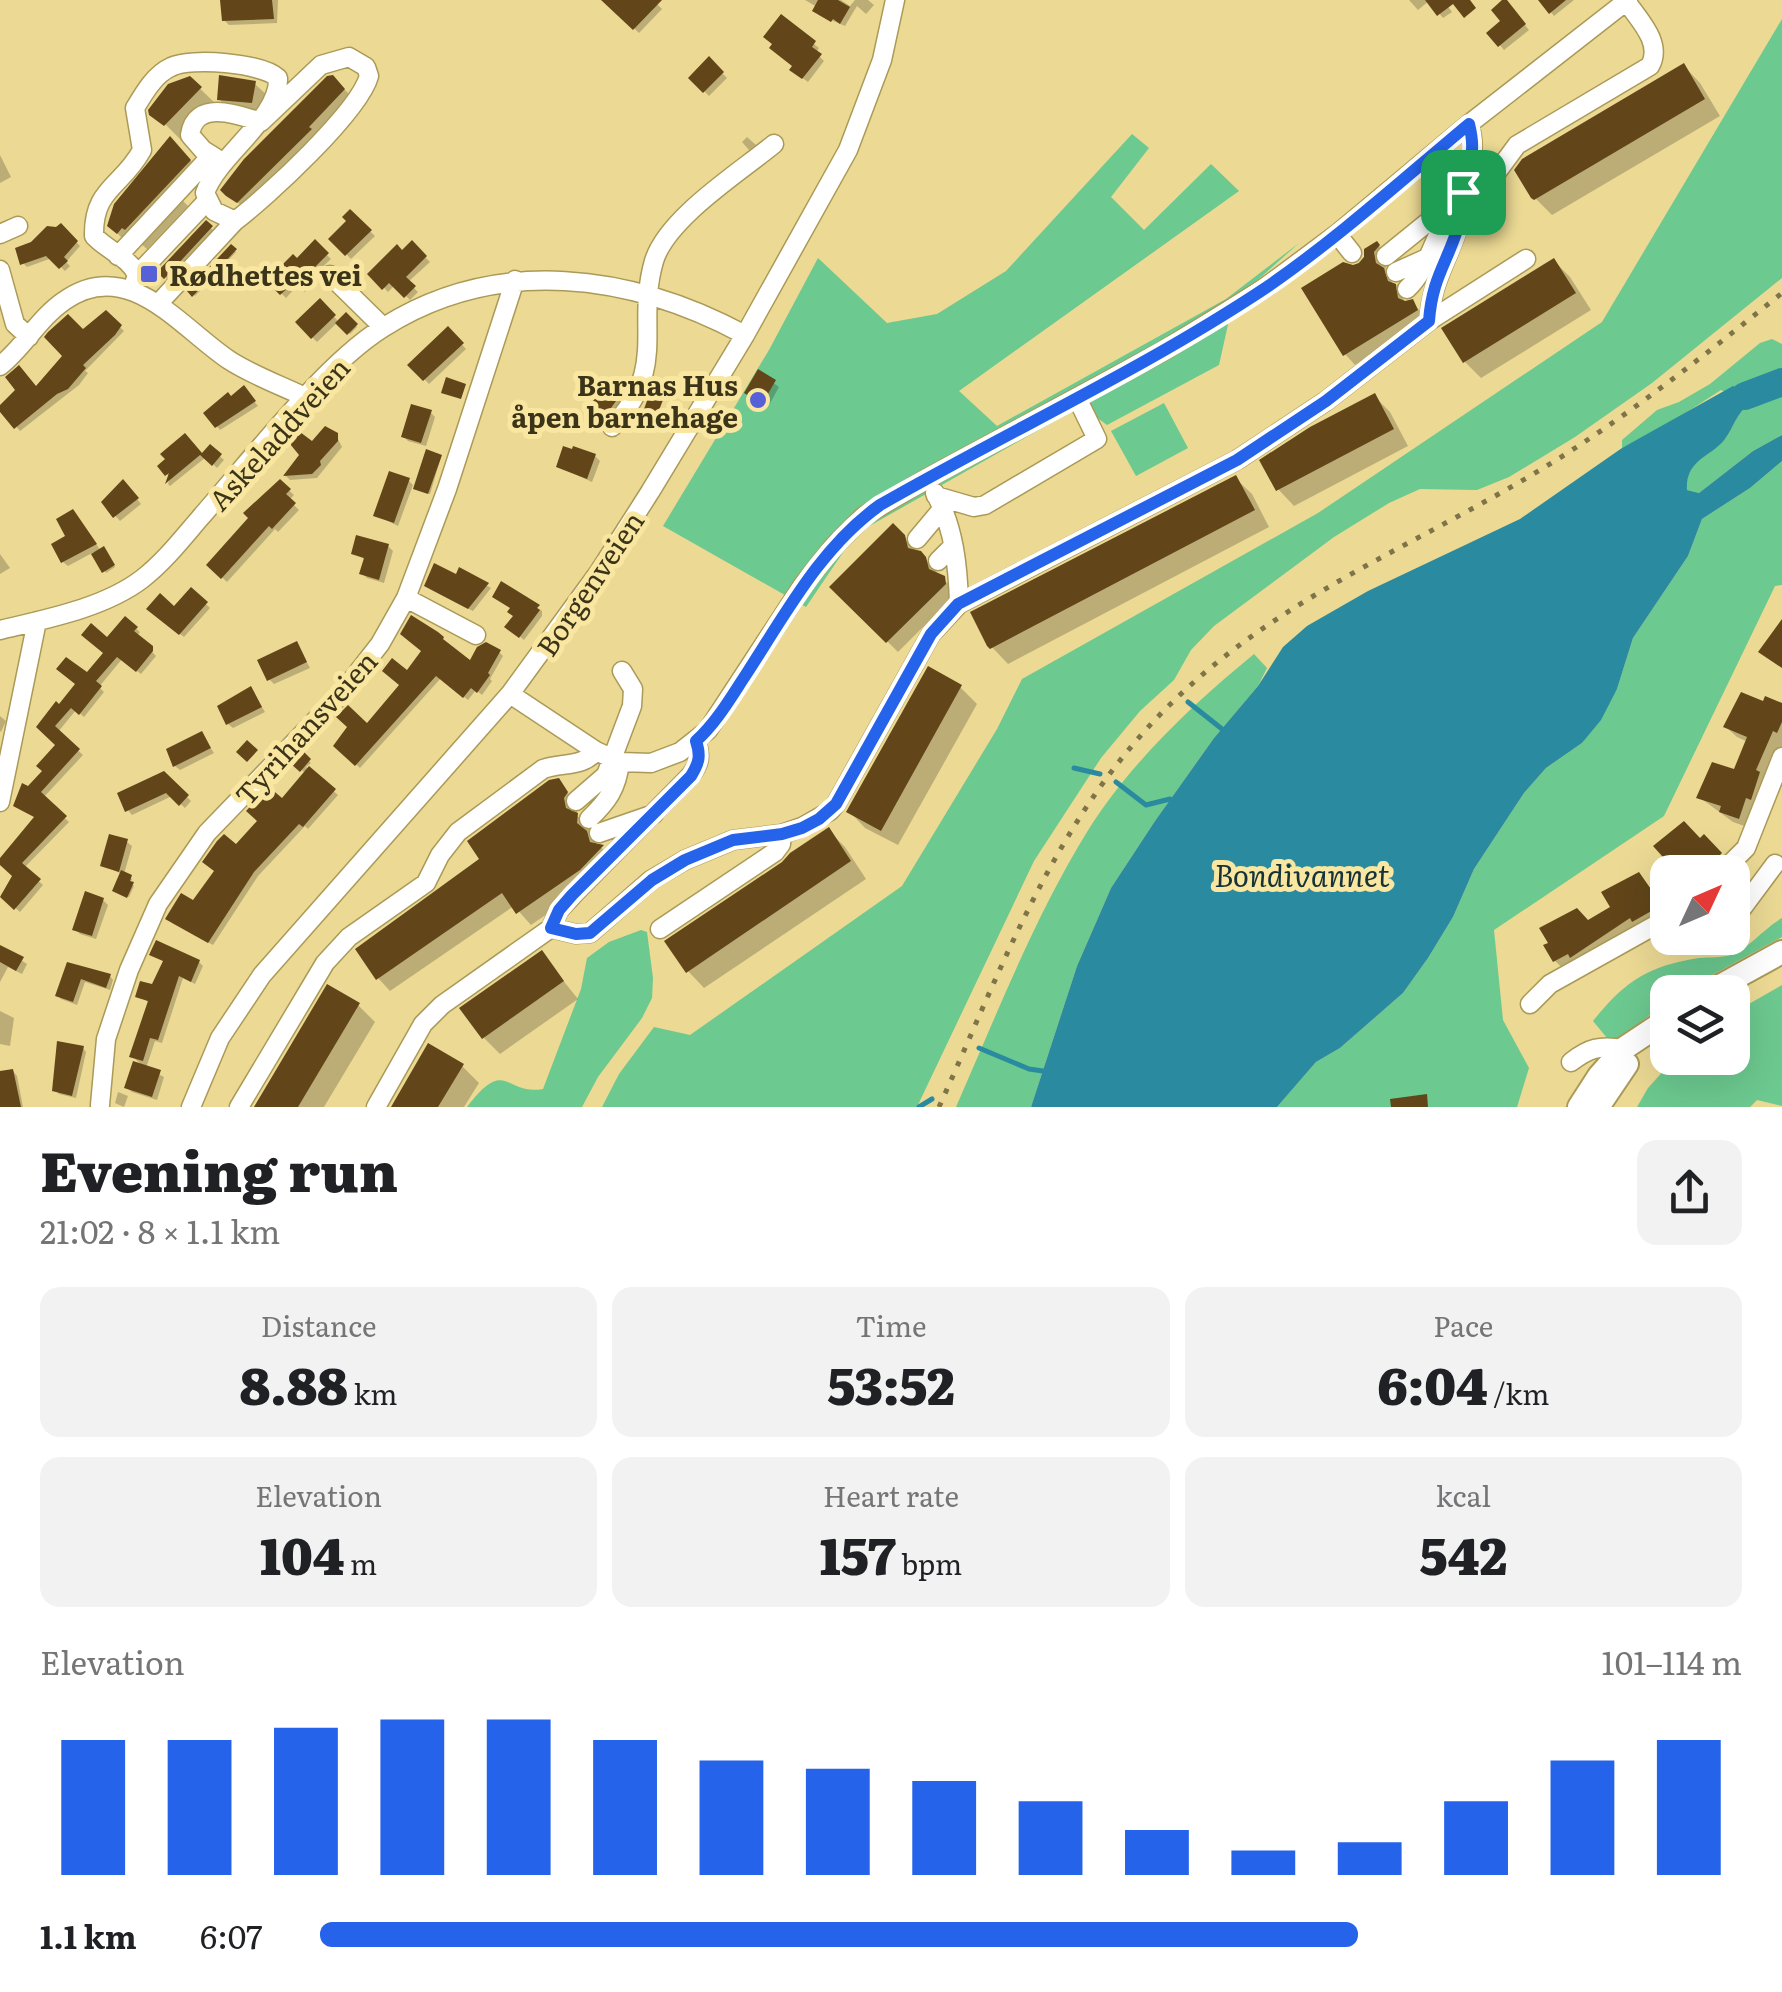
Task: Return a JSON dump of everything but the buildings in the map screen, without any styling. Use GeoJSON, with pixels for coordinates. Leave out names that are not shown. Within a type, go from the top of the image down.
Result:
{"type":"FeatureCollection","features":[{"type":"Feature","properties":{"kind":"main road"},"geometry":{"type":"LineString","coordinates":[[1740,975],[1782,952]]}},
{"type":"Feature","properties":{"kind":"main road"},"geometry":{"type":"LineString","coordinates":[[1579,1107],[1599,1076],[1623,1050],[1650,1031]]}},
{"type":"Feature","properties":{"kind":"main road"},"geometry":{"type":"LineString","coordinates":[[1598,1107],[1650,1036]]}},
{"type":"Feature","properties":{"kind":"street","name":"Borgenveien"},"geometry":{"type":"LineString","coordinates":[[191,1107],[220,1038],[262,975],[510,694],[599,572],[745,335],[848,150],[882,60],[895,0]]}},
{"type":"Feature","properties":{"kind":"street"},"geometry":{"type":"LineString","coordinates":[[510,694],[607,756],[652,763],[680,752],[719,716],[803,585],[864,516],[1163,351],[1263,289],[1338,234],[1469,124],[1627,1],[1652,39],[1655,52],[1650,66],[1518,145],[1457,211],[1426,258],[1410,293],[1435,282]]}},
{"type":"Feature","properties":{"kind":"street"},"geometry":{"type":"LineString","coordinates":[[118,256],[321,64],[349,57],[366,68],[369,76],[357,101],[158,304]]}},
{"type":"Feature","properties":{"kind":"street"},"geometry":{"type":"LineString","coordinates":[[261,122],[278,86],[278,78],[272,72],[186,62],[162,72],[135,108],[142,150],[101,198],[94,214],[94,236],[108,251],[133,266],[134,282],[231,362],[305,397]]}},
{"type":"Feature","properties":{"kind":"street"},"geometry":{"type":"LineString","coordinates":[[217,159],[190,136],[198,116],[212,111],[261,122]]}},
{"type":"Feature","properties":{"kind":"street"},"geometry":{"type":"LineString","coordinates":[[1429,321],[1435,282],[1474,144],[1469,124]]}},
{"type":"Feature","properties":{"kind":"street"},"geometry":{"type":"LineString","coordinates":[[612,427],[638,394],[646,371],[654,260],[674,229],[774,144]]}},
{"type":"Feature","properties":{"kind":"street"},"geometry":{"type":"LineString","coordinates":[[217,159],[204,194],[214,211],[236,221]]}},
{"type":"Feature","properties":{"kind":"street"},"geometry":{"type":"LineString","coordinates":[[0,366],[63,302],[100,286],[134,282],[207,201]]}},
{"type":"Feature","properties":{"kind":"street"},"geometry":{"type":"LineString","coordinates":[[1426,258],[1391,264],[1444,209],[1457,211]]}},
{"type":"Feature","properties":{"kind":"street"},"geometry":{"type":"LineString","coordinates":[[0,234],[18,226]]}},
{"type":"Feature","properties":{"kind":"street"},"geometry":{"type":"LineString","coordinates":[[1338,234],[1352,253]]}},
{"type":"Feature","properties":{"kind":"street"},"geometry":{"type":"LineString","coordinates":[[551,928],[590,933],[652,880],[685,860],[733,840],[782,834],[819,819],[836,804],[922,649],[958,604],[1237,460],[1326,401],[1429,321],[1526,259]]}},
{"type":"Feature","properties":{"kind":"street"},"geometry":{"type":"LineString","coordinates":[[0,270],[15,324],[29,337]]}},
{"type":"Feature","properties":{"kind":"street"},"geometry":{"type":"LineString","coordinates":[[330,275],[383,327]]}},
{"type":"Feature","properties":{"kind":"street","name":"Askeladdveien"},"geometry":{"type":"LineString","coordinates":[[0,630],[121,592],[143,578],[177,545],[305,397],[357,347],[383,327],[444,297],[515,280],[584,281],[684,305],[745,335]]}},
{"type":"Feature","properties":{"kind":"street","name":"Tyrihansveien"},"geometry":{"type":"LineString","coordinates":[[100,1104],[106,1039],[129,970],[158,904],[208,833],[341,694],[380,644],[406,598],[447,488],[515,280]]}},
{"type":"Feature","properties":{"kind":"street"},"geometry":{"type":"LineString","coordinates":[[940,502],[974,507],[985,504],[1097,440],[1077,398]]}},
{"type":"Feature","properties":{"kind":"street"},"geometry":{"type":"LineString","coordinates":[[926,479],[940,502],[953,546],[958,604]]}},
{"type":"Feature","properties":{"kind":"street"},"geometry":{"type":"LineString","coordinates":[[917,539],[940,502]]}},
{"type":"Feature","properties":{"kind":"street"},"geometry":{"type":"LineString","coordinates":[[938,561],[953,546]]}},
{"type":"Feature","properties":{"kind":"street"},"geometry":{"type":"LineString","coordinates":[[406,598],[476,636]]}},
{"type":"Feature","properties":{"kind":"street"},"geometry":{"type":"LineString","coordinates":[[0,802],[37,621]]}},
{"type":"Feature","properties":{"kind":"street"},"geometry":{"type":"LineString","coordinates":[[900,659],[922,649]]}},
{"type":"Feature","properties":{"kind":"street"},"geometry":{"type":"LineString","coordinates":[[573,796],[607,756],[632,706],[634,688],[622,671]]}},
{"type":"Feature","properties":{"kind":"street"},"geometry":{"type":"LineString","coordinates":[[376,1107],[423,1024],[442,1004],[551,928],[566,902],[699,764],[696,741]]}},
{"type":"Feature","properties":{"kind":"street"},"geometry":{"type":"LineString","coordinates":[[607,756],[618,783],[594,826],[654,814]]}},
{"type":"Feature","properties":{"kind":"street"},"geometry":{"type":"LineString","coordinates":[[239,1107],[325,963],[349,937],[426,883],[449,841],[543,769],[607,756]]}},
{"type":"Feature","properties":{"kind":"street"},"geometry":{"type":"LineString","coordinates":[[1739,855],[1746,848],[1782,757]]}},
{"type":"Feature","properties":{"kind":"street"},"geometry":{"type":"LineString","coordinates":[[660,929],[775,852],[782,834]]}},
{"type":"Feature","properties":{"kind":"street"},"geometry":{"type":"LineString","coordinates":[[1746,848],[1761,861],[1778,864]]}},
{"type":"Feature","properties":{"kind":"street"},"geometry":{"type":"LineString","coordinates":[[1750,899],[1778,864]]}},
{"type":"Feature","properties":{"kind":"street"},"geometry":{"type":"LineString","coordinates":[[1530,1004],[1550,984],[1650,928]]}},
{"type":"Feature","properties":{"kind":"street"},"geometry":{"type":"LineString","coordinates":[[1571,1062],[1598,1047],[1623,1050]]}},
{"type":"Feature","properties":{"kind":"green space"},"geometry":{"type":"Polygon","coordinates":[[[1782,19],[1782,278],[1652,383],[1575,437],[1509,477],[1477,490],[1420,489],[1389,503],[1334,537],[1214,626],[1191,650],[1174,680],[1140,711],[1101,758],[1034,861],[917,1107],[602,1107],[619,1074],[654,1027],[690,1035],[902,886],[997,729],[1022,679],[1318,513],[1602,322],[1782,19]]]}},
{"type":"Feature","properties":{"kind":"green space"},"geometry":{"type":"Polygon","coordinates":[[[1132,134],[1149,148],[1111,197],[1144,230],[1211,164],[1239,191],[959,391],[997,426],[1226,299],[1299,243],[1233,302],[1219,365],[1107,425],[1081,406],[866,528],[846,548],[806,607],[663,526],[769,350],[818,258],[887,323],[937,314],[1006,271],[1132,134]]]}},
{"type":"Feature","properties":{"kind":"green space"},"geometry":{"type":"Polygon","coordinates":[[[1772,339],[1782,344],[1782,435],[1753,451],[1699,493],[1687,490],[1690,472],[1720,445],[1748,404],[1721,390],[1656,432],[1622,448],[1622,440],[1657,410],[1710,384],[1760,343],[1772,339]]]}},
{"type":"Feature","properties":{"kind":"green space"},"geometry":{"type":"Polygon","coordinates":[[[1164,403],[1188,448],[1136,476],[1111,431],[1164,403]]]}},
{"type":"Feature","properties":{"kind":"green space"},"geometry":{"type":"Polygon","coordinates":[[[1782,461],[1782,585],[1775,586],[1664,816],[1494,930],[1503,1020],[1529,1068],[1517,1107],[1277,1107],[1316,1062],[1340,1048],[1403,993],[1453,917],[1474,869],[1524,793],[1546,768],[1582,743],[1617,689],[1633,638],[1688,556],[1702,519],[1750,488],[1782,461]]]}},
{"type":"Feature","properties":{"kind":"green space"},"geometry":{"type":"Polygon","coordinates":[[[1254,654],[1267,668],[1258,686],[1214,738],[1111,888],[1077,966],[1031,1107],[956,1107],[1033,932],[1087,832],[1163,736],[1254,654]]]}},
{"type":"Feature","properties":{"kind":"green space"},"geometry":{"type":"Polygon","coordinates":[[[1782,918],[1782,937],[1750,954],[1750,942],[1782,918]]]}},
{"type":"Feature","properties":{"kind":"green space"},"geometry":{"type":"Polygon","coordinates":[[[641,930],[647,932],[652,998],[582,1107],[467,1107],[498,1080],[530,1090],[543,1089],[581,989],[587,958],[609,942],[641,930]]]}},
{"type":"Feature","properties":{"kind":"green space"},"geometry":{"type":"Polygon","coordinates":[[[1749,955],[1712,975],[1650,975],[1650,1015],[1612,1044],[1593,1021],[1616,995],[1651,971],[1681,961],[1749,955]]]}},
{"type":"Feature","properties":{"kind":"green space"},"geometry":{"type":"Polygon","coordinates":[[[1782,985],[1782,1106],[1757,1100],[1750,1107],[1637,1107],[1660,1075],[1750,1075],[1750,1003],[1782,985]]]}},
{"type":"Feature","properties":{"kind":"water","name":"Bondivannet"},"geometry":{"type":"Polygon","coordinates":[[[1733,386],[1742,390],[1749,404],[1720,445],[1690,471],[1687,490],[1699,493],[1753,451],[1782,435],[1782,461],[1750,488],[1702,519],[1688,556],[1633,638],[1617,689],[1601,720],[1582,743],[1546,768],[1524,793],[1474,869],[1453,917],[1403,993],[1340,1048],[1316,1062],[1277,1107],[1031,1107],[1077,966],[1111,888],[1214,738],[1258,686],[1283,647],[1307,626],[1368,591],[1520,519],[1622,448],[1733,386]]]}},
{"type":"Feature","properties":{"kind":"waterway"},"geometry":{"type":"LineString","coordinates":[[1745,396],[1782,382]]}},
{"type":"Feature","properties":{"kind":"waterway"},"geometry":{"type":"LineString","coordinates":[[1188,702],[1222,729]]}},
{"type":"Feature","properties":{"kind":"waterway"},"geometry":{"type":"LineString","coordinates":[[1074,768],[1100,774]]}},
{"type":"Feature","properties":{"kind":"waterway"},"geometry":{"type":"LineString","coordinates":[[1116,782],[1146,805],[1170,799]]}},
{"type":"Feature","properties":{"kind":"waterway"},"geometry":{"type":"LineString","coordinates":[[979,1048],[1043,1071]]}},
{"type":"Feature","properties":{"kind":"waterway"},"geometry":{"type":"LineString","coordinates":[[919,1107],[932,1099]]}},
{"type":"Feature","properties":{"kind":"railway"},"geometry":{"type":"LineString","coordinates":[[939,1107],[1025,916],[1075,825],[1136,741],[1179,696],[1224,657],[1321,591],[1530,476],[1596,434],[1782,293]]}},
{"type":"Feature","properties":{"kind":"place","name":"Rødhettes vei"},"geometry":{"type":"Point","coordinates":[149,274]}},
{"type":"Feature","properties":{"kind":"place","name":"Barnas Hus åpen barnehage"},"geometry":{"type":"Point","coordinates":[758,400]}},
{"type":"Feature","properties":{"kind":"route"},"geometry":{"type":"LineString","coordinates":[[1469,124],[1473,158],[1463,192],[1460,222],[1432,291],[1429,321],[1326,401],[1237,460],[958,604],[931,634],[830,811],[802,828],[733,840],[685,860],[652,880],[590,933],[551,928],[572,895],[691,776],[699,764],[696,741],[719,716],[803,585],[864,516],[1163,351],[1263,289],[1338,234],[1469,124]]}}]}
